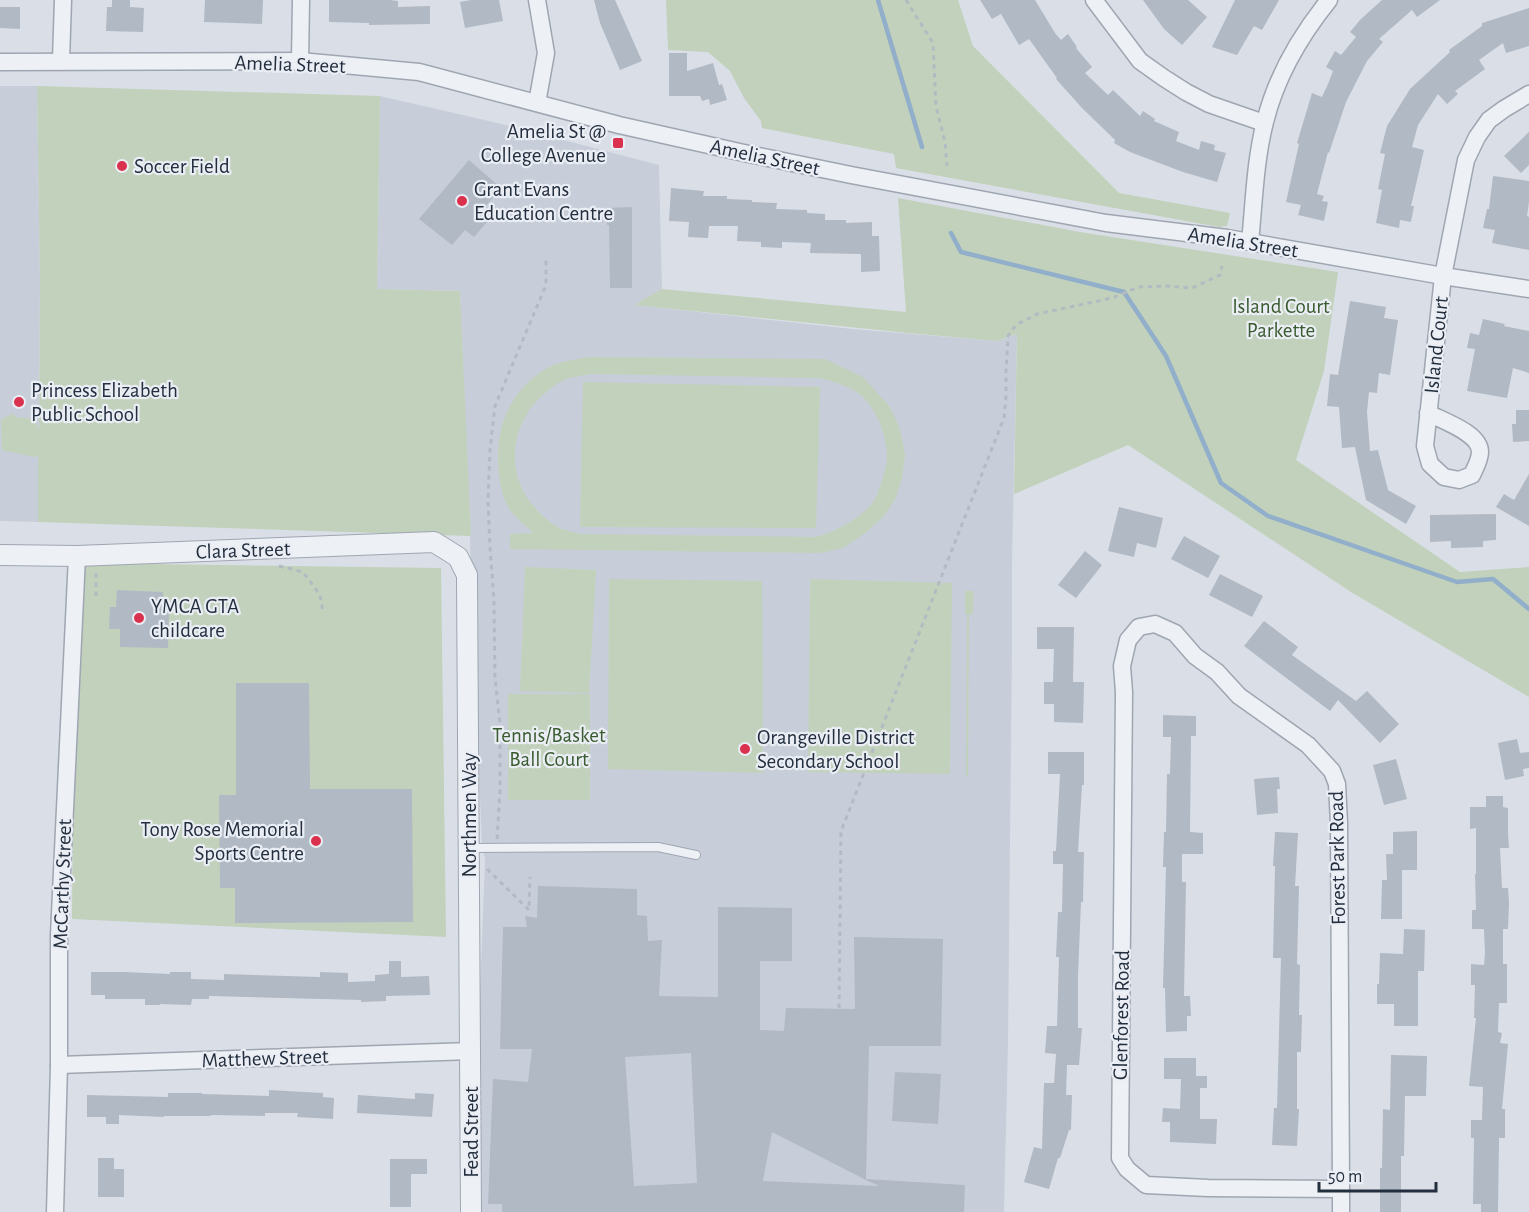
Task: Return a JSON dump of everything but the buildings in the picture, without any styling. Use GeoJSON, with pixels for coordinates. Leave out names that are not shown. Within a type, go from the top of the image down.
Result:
{"type":"FeatureCollection","features":[{"type":"Feature","properties":{"kind":"street"},"geometry":{"type":"LineString","coordinates":[[61,61],[63,0]]}},
{"type":"Feature","properties":{"kind":"street"},"geometry":{"type":"LineString","coordinates":[[300,62],[301,0]]}},
{"type":"Feature","properties":{"kind":"street"},"geometry":{"type":"LineString","coordinates":[[537,0],[546,52],[537,103]]}},
{"type":"Feature","properties":{"kind":"street"},"geometry":{"type":"LineString","coordinates":[[1094,0],[1140,61],[1186,92],[1209,104],[1264,123]]}},
{"type":"Feature","properties":{"kind":"street"},"geometry":{"type":"LineString","coordinates":[[1250,242],[1264,123],[1277,86],[1293,54],[1311,23],[1329,0]]}},
{"type":"Feature","properties":{"kind":"street","name":"Amelia Street"},"geometry":{"type":"LineString","coordinates":[[0,62],[300,62],[419,72],[675,139],[852,175],[1106,223],[1250,242],[1529,289]]}},
{"type":"Feature","properties":{"kind":"street","name":"Island Court"},"geometry":{"type":"LineString","coordinates":[[1428,413],[1443,276],[1466,160],[1477,137],[1489,120],[1529,94]]}},
{"type":"Feature","properties":{"kind":"street","name":"Clara Street"},"geometry":{"type":"LineString","coordinates":[[0,555],[76,556],[434,542],[458,557],[467,578]]}},
{"type":"Feature","properties":{"kind":"street","name":"McCarthy Street"},"geometry":{"type":"LineString","coordinates":[[56,1212],[59,935],[76,556]]}},
{"type":"Feature","properties":{"kind":"street","name":"Northmen Way"},"geometry":{"type":"LineString","coordinates":[[467,578],[471,1051]]}},
{"type":"Feature","properties":{"kind":"street","name":"Forest Park Road"},"geometry":{"type":"LineString","coordinates":[[1128,640],[1139,627],[1155,624],[1175,633],[1195,656],[1217,672],[1239,696],[1308,745],[1332,771],[1337,784],[1341,1212]]}},
{"type":"Feature","properties":{"kind":"street","name":"Glenforest Road"},"geometry":{"type":"LineString","coordinates":[[1128,640],[1122,666],[1124,692],[1120,1158],[1127,1169],[1146,1185],[1341,1189]]}},
{"type":"Feature","properties":{"kind":"street","name":"Matthew Street"},"geometry":{"type":"LineString","coordinates":[[59,1065],[471,1051]]}},
{"type":"Feature","properties":{"kind":"street","name":"Fead Street"},"geometry":{"type":"LineString","coordinates":[[471,1051],[471,1212]]}},
{"type":"Feature","properties":{"kind":"lane"},"geometry":{"type":"LineString","coordinates":[[470,850],[497,847],[658,847],[696,855]]}},
{"type":"Feature","properties":{"kind":"path"},"geometry":{"type":"LineString","coordinates":[[906,0],[933,43],[936,106],[945,142],[947,166]]}},
{"type":"Feature","properties":{"kind":"path"},"geometry":{"type":"LineString","coordinates":[[497,847],[500,724],[495,678],[494,602],[488,501],[490,449],[495,406],[546,285],[546,257]]}},
{"type":"Feature","properties":{"kind":"path"},"geometry":{"type":"LineString","coordinates":[[839,1008],[841,831],[1004,418],[1008,336],[1016,325],[1037,314],[1112,298],[1138,287],[1166,285],[1192,288],[1220,275],[1222,266]]}},
{"type":"Feature","properties":{"kind":"path"},"geometry":{"type":"LineString","coordinates":[[96,555],[96,596]]}},
{"type":"Feature","properties":{"kind":"path"},"geometry":{"type":"LineString","coordinates":[[272,565],[303,572],[320,595],[323,611]]}},
{"type":"Feature","properties":{"kind":"path"},"geometry":{"type":"LineString","coordinates":[[470,850],[529,910],[530,878]]}},
{"type":"Feature","properties":{"kind":"shaded area","name":"Princess Elizabeth Public School"},"geometry":{"type":"Polygon","coordinates":[[[0,86],[37,86],[40,283],[38,522],[0,521],[0,86]]]}},
{"type":"Feature","properties":{"kind":"shaded area","name":"Orangeville District Secondary School"},"geometry":{"type":"Polygon","coordinates":[[[380,96],[502,124],[659,165],[662,289],[636,305],[853,329],[997,341],[1017,334],[1004,1212],[472,1212],[485,859],[482,847],[460,291],[377,289],[380,96]]]}},
{"type":"Feature","properties":{"kind":"green space"},"geometry":{"type":"Polygon","coordinates":[[[666,0],[958,0],[973,46],[1119,193],[1230,213],[1227,226],[1219,227],[896,168],[894,154],[762,128],[761,121],[744,98],[730,71],[708,52],[668,50],[666,0]]]}},
{"type":"Feature","properties":{"kind":"green space"},"geometry":{"type":"Polygon","coordinates":[[[37,86],[380,96],[377,289],[460,291],[471,536],[38,522],[38,455],[34,457],[2,450],[1,420],[13,413],[15,417],[34,419],[39,430],[40,283],[37,86]]]}},
{"type":"Feature","properties":{"kind":"green space","name":"Island Court Parkette"},"geometry":{"type":"Polygon","coordinates":[[[898,198],[1080,232],[1338,272],[1324,371],[1296,460],[1460,572],[1529,567],[1529,697],[1351,592],[1128,445],[1014,494],[1017,334],[997,341],[634,305],[662,289],[906,312],[898,198]]]}},
{"type":"Feature","properties":{"kind":"green space"},"geometry":{"type":"Polygon","coordinates":[[[589,357],[825,359],[863,377],[890,407],[900,429],[905,454],[902,479],[895,499],[884,516],[864,534],[843,548],[820,553],[510,549],[510,534],[533,533],[510,510],[502,489],[498,459],[501,429],[506,415],[521,390],[544,370],[560,363],[589,357]],[[592,374],[569,378],[543,395],[530,409],[523,422],[515,449],[518,476],[530,502],[545,518],[559,528],[580,534],[815,537],[822,535],[849,523],[870,506],[879,490],[885,470],[887,451],[877,417],[862,396],[842,385],[820,378],[592,374]]]}},
{"type":"Feature","properties":{"kind":"green space"},"geometry":{"type":"Polygon","coordinates":[[[583,382],[820,387],[816,528],[580,527],[583,382]]]}},
{"type":"Feature","properties":{"kind":"green space"},"geometry":{"type":"Polygon","coordinates":[[[75,563],[441,568],[446,937],[72,919],[75,563]]]}},
{"type":"Feature","properties":{"kind":"green space"},"geometry":{"type":"Polygon","coordinates":[[[525,567],[596,570],[589,693],[520,691],[525,567]]]}},
{"type":"Feature","properties":{"kind":"green space"},"geometry":{"type":"Polygon","coordinates":[[[609,579],[762,581],[763,773],[608,769],[609,579]]]}},
{"type":"Feature","properties":{"kind":"green space"},"geometry":{"type":"Polygon","coordinates":[[[810,579],[952,583],[950,774],[808,772],[810,579]]]}},
{"type":"Feature","properties":{"kind":"green space"},"geometry":{"type":"Polygon","coordinates":[[[965,591],[974,591],[973,614],[969,614],[968,776],[966,776],[967,614],[965,613],[965,591]]]}},
{"type":"Feature","properties":{"kind":"green space","name":"Tennis/Basket Ball Court"},"geometry":{"type":"Polygon","coordinates":[[[508,694],[590,694],[590,800],[508,800],[508,694]]]}},
{"type":"Feature","properties":{"kind":"waterway"},"geometry":{"type":"LineString","coordinates":[[878,0],[922,147]]}},
{"type":"Feature","properties":{"kind":"waterway"},"geometry":{"type":"LineString","coordinates":[[951,233],[961,252],[1124,292],[1166,356],[1221,483],[1268,516],[1457,582],[1493,579],[1529,609]]}},
{"type":"Feature","properties":{"kind":"place","name":"Amelia St @ College Avenue"},"geometry":{"type":"Point","coordinates":[618,143]}},
{"type":"Feature","properties":{"kind":"place","name":"Soccer Field"},"geometry":{"type":"Point","coordinates":[122,166]}},
{"type":"Feature","properties":{"kind":"place","name":"Grant Evans Education Centre"},"geometry":{"type":"Point","coordinates":[462,201]}},
{"type":"Feature","properties":{"kind":"place","name":"Princess Elizabeth Public School"},"geometry":{"type":"Point","coordinates":[19,402]}},
{"type":"Feature","properties":{"kind":"place","name":"YMCA GTA childcare"},"geometry":{"type":"Point","coordinates":[139,618]}},
{"type":"Feature","properties":{"kind":"place","name":"Orangeville District Secondary School"},"geometry":{"type":"Point","coordinates":[745,749]}},
{"type":"Feature","properties":{"kind":"place","name":"Tony Rose Memorial Sports Centre"},"geometry":{"type":"Point","coordinates":[316,841]}}]}
